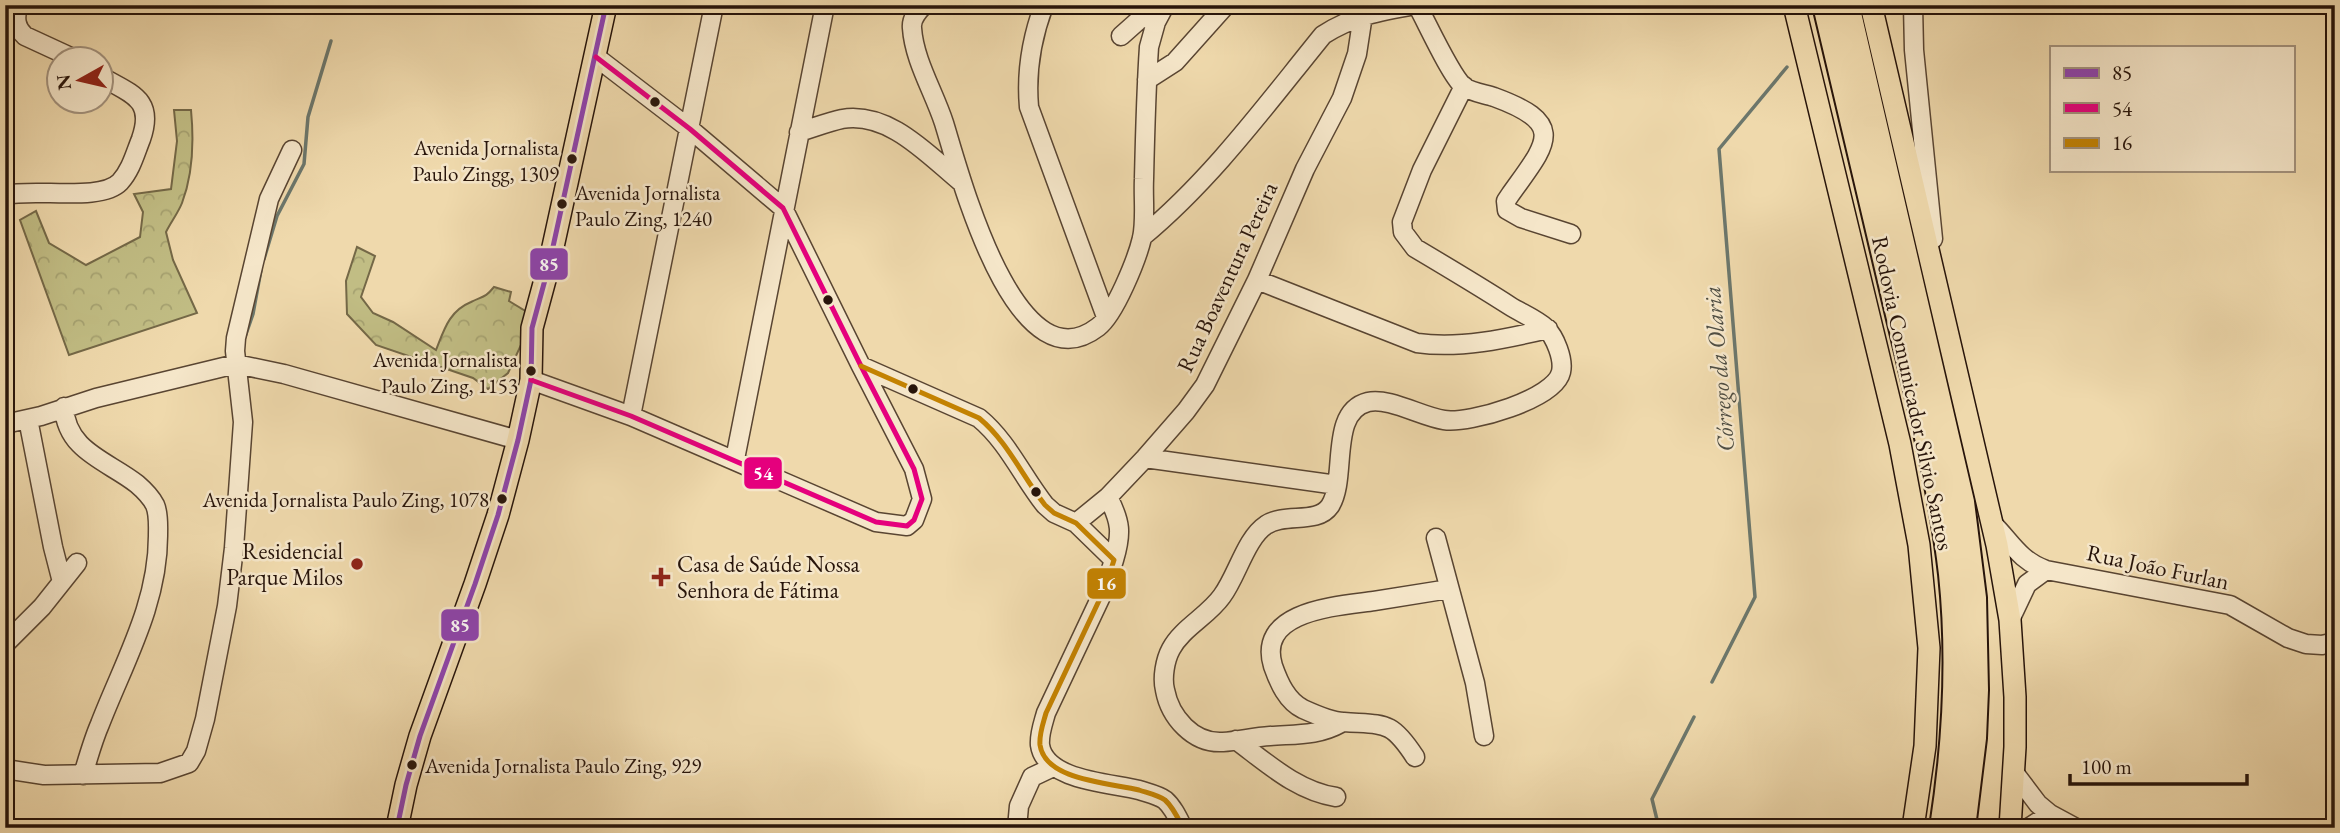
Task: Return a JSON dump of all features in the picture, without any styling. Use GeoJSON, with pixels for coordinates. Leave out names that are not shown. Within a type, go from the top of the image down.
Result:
{"type":"FeatureCollection","features":[{"type":"Feature","properties":{"kind":"highway","name":"Rodovia Comunicador Silvio Santos"},"geometry":{"type":"LineString","coordinates":[[1825,5],[1924,425],[1946,541],[1954,613],[1955,710],[1950,777],[1942,828]]}},
{"type":"Feature","properties":{"kind":"highway","name":"Rodovia Comunicador Silvio Santos"},"geometry":{"type":"LineString","coordinates":[[1847,5],[1964,516],[1975,598],[1976,690],[1974,738],[1963,828]]}},
{"type":"Feature","properties":{"kind":"main road"},"geometry":{"type":"LineString","coordinates":[[397,828],[420,736],[475,584],[518,440],[531,380],[532,357],[542,332],[540,300],[606,5]]}},
{"type":"Feature","properties":{"kind":"main road"},"geometry":{"type":"LineString","coordinates":[[1794,5],[1900,444],[1919,545],[1929,648],[1925,746],[1913,828]]}},
{"type":"Feature","properties":{"kind":"main road"},"geometry":{"type":"LineString","coordinates":[[1871,5],[1993,524],[2010,620],[2015,698],[2010,828]]}},
{"type":"Feature","properties":{"kind":"street"},"geometry":{"type":"LineString","coordinates":[[18,5],[18,30],[47,46]]}},
{"type":"Feature","properties":{"kind":"street"},"geometry":{"type":"LineString","coordinates":[[631,416],[714,5]]}},
{"type":"Feature","properties":{"kind":"street"},"geometry":{"type":"LineString","coordinates":[[735,460],[825,5]]}},
{"type":"Feature","properties":{"kind":"street"},"geometry":{"type":"LineString","coordinates":[[923,5],[912,23],[914,40],[961,181],[1003,284],[1031,321],[1044,332],[1064,338],[1078,336],[1098,327],[1106,317],[1127,277],[1142,237],[1149,47],[1156,22],[1165,6]]}},
{"type":"Feature","properties":{"kind":"street"},"geometry":{"type":"LineString","coordinates":[[1044,5],[1030,64],[1027,85],[1029,107],[1106,317]]}},
{"type":"Feature","properties":{"kind":"street"},"geometry":{"type":"LineString","coordinates":[[1147,80],[1175,62],[1226,5]]}},
{"type":"Feature","properties":{"kind":"street"},"geometry":{"type":"LineString","coordinates":[[1142,237],[1208,174],[1323,35],[1363,15],[1416,5],[1464,86],[1532,114],[1540,121],[1544,139],[1541,149],[1510,195],[1506,206],[1511,213],[1521,218],[1571,234]]}},
{"type":"Feature","properties":{"kind":"street"},"geometry":{"type":"LineString","coordinates":[[1913,5],[1914,50],[1927,159],[1936,281]]}},
{"type":"Feature","properties":{"kind":"street"},"geometry":{"type":"LineString","coordinates":[[1121,36],[1139,20],[1165,6]]}},
{"type":"Feature","properties":{"kind":"street","name":"Rua Boaventura Pereira"},"geometry":{"type":"LineString","coordinates":[[1076,523],[1108,498],[1186,411],[1205,384],[1256,280],[1305,169],[1342,98],[1357,54],[1363,15]]}},
{"type":"Feature","properties":{"kind":"street"},"geometry":{"type":"LineString","coordinates":[[531,380],[631,416],[876,522],[907,526],[920,509],[921,489],[914,469],[783,208],[690,129],[596,57]]}},
{"type":"Feature","properties":{"kind":"street"},"geometry":{"type":"LineString","coordinates":[[5,195],[40,191],[92,193],[108,190],[119,183],[130,168],[145,127],[146,114],[136,97],[116,85]]}},
{"type":"Feature","properties":{"kind":"street"},"geometry":{"type":"LineString","coordinates":[[1341,723],[1310,734],[1216,743],[1205,740],[1182,725],[1170,706],[1164,689],[1166,659],[1172,646],[1220,599],[1257,532],[1280,518],[1316,516],[1330,505],[1337,485],[1343,427],[1355,409],[1378,401],[1436,419],[1463,421],[1539,395],[1558,379],[1561,359],[1548,329],[1415,248],[1403,232],[1402,222],[1422,170],[1464,86]]}},
{"type":"Feature","properties":{"kind":"street"},"geometry":{"type":"LineString","coordinates":[[800,132],[842,119],[860,118],[878,122],[895,130],[961,181]]}},
{"type":"Feature","properties":{"kind":"street"},"geometry":{"type":"LineString","coordinates":[[5,769],[44,775],[160,773],[189,763],[196,751],[205,719],[227,606],[234,548],[243,422],[236,364],[236,338],[269,200],[292,150]]}},
{"type":"Feature","properties":{"kind":"street"},"geometry":{"type":"LineString","coordinates":[[1256,280],[1417,343],[1439,346],[1465,344],[1548,329]]}},
{"type":"Feature","properties":{"kind":"street"},"geometry":{"type":"LineString","coordinates":[[5,424],[236,364],[284,374],[518,440]]}},
{"type":"Feature","properties":{"kind":"street"},"geometry":{"type":"LineString","coordinates":[[861,366],[979,418],[993,429],[1004,443],[1045,505],[1054,513],[1076,523],[1114,560]]}},
{"type":"Feature","properties":{"kind":"street"},"geometry":{"type":"LineString","coordinates":[[64,407],[64,420],[76,442],[138,485],[155,506],[158,518],[155,578],[144,618],[99,726],[83,775]]}},
{"type":"Feature","properties":{"kind":"street"},"geometry":{"type":"LineString","coordinates":[[28,419],[62,582]]}},
{"type":"Feature","properties":{"kind":"street"},"geometry":{"type":"LineString","coordinates":[[1145,458],[1337,485]]}},
{"type":"Feature","properties":{"kind":"street"},"geometry":{"type":"LineString","coordinates":[[1108,498],[1120,526],[1120,542],[1105,588],[1060,682],[1041,732],[1042,752],[1053,767],[1070,775],[1159,796],[1170,806],[1183,828]]}},
{"type":"Feature","properties":{"kind":"street","name":"Rua João Furlan"},"geometry":{"type":"LineString","coordinates":[[1993,524],[2031,565],[2230,605],[2288,638],[2306,644],[2335,642]]}},
{"type":"Feature","properties":{"kind":"street"},"geometry":{"type":"LineString","coordinates":[[1436,538],[1475,683],[1484,736]]}},
{"type":"Feature","properties":{"kind":"street"},"geometry":{"type":"LineString","coordinates":[[5,644],[42,607],[77,563]]}},
{"type":"Feature","properties":{"kind":"street"},"geometry":{"type":"LineString","coordinates":[[2010,620],[2027,584],[2046,570]]}},
{"type":"Feature","properties":{"kind":"street"},"geometry":{"type":"LineString","coordinates":[[1415,757],[1405,741],[1392,728],[1378,723],[1341,723],[1302,708],[1288,698],[1275,672],[1271,654],[1278,632],[1296,617],[1319,609],[1449,589]]}},
{"type":"Feature","properties":{"kind":"street"},"geometry":{"type":"LineString","coordinates":[[1236,740],[1284,776],[1319,794],[1336,797]]}},
{"type":"Feature","properties":{"kind":"street"},"geometry":{"type":"LineString","coordinates":[[1017,828],[1019,806],[1031,777],[1053,767]]}},
{"type":"Feature","properties":{"kind":"street"},"geometry":{"type":"LineString","coordinates":[[2013,771],[2038,804],[2076,828]]}},
{"type":"Feature","properties":{"kind":"street"},"geometry":{"type":"LineString","coordinates":[[2028,828],[2050,814]]}},
{"type":"Feature","properties":{"kind":"green space"},"geometry":{"type":"Polygon","coordinates":[[[174,110],[191,110],[192,157],[182,203],[166,232],[173,260],[197,313],[69,355],[20,220],[36,211],[49,243],[86,265],[140,237],[143,212],[134,194],[171,189],[177,141],[174,110]]]}},
{"type":"Feature","properties":{"kind":"green space"},"geometry":{"type":"Polygon","coordinates":[[[357,247],[375,256],[361,297],[373,313],[393,322],[436,350],[448,322],[457,310],[486,295],[494,287],[511,292],[509,301],[527,312],[521,345],[508,373],[488,389],[473,378],[376,345],[347,314],[346,281],[357,247]]]}},
{"type":"Feature","properties":{"kind":"waterway"},"geometry":{"type":"LineString","coordinates":[[264,259],[277,216],[304,164],[308,117],[331,41]]}},
{"type":"Feature","properties":{"kind":"waterway","name":"Córrego da Olaria"},"geometry":{"type":"LineString","coordinates":[[1712,682],[1755,597],[1719,149],[1787,67]]}},
{"type":"Feature","properties":{"kind":"waterway"},"geometry":{"type":"LineString","coordinates":[[245,337],[253,314],[261,270]]}},
{"type":"Feature","properties":{"kind":"waterway","name":"Córrego da Olaria"},"geometry":{"type":"LineString","coordinates":[[1659,828],[1652,799],[1694,717]]}},
{"type":"Feature","properties":{"kind":"transit line","name":"85"},"geometry":{"type":"LineString","coordinates":[[397,828],[420,736],[498,515],[518,440],[531,380],[532,328],[549,265],[606,5]]}},
{"type":"Feature","properties":{"kind":"transit line","name":"54"},"geometry":{"type":"LineString","coordinates":[[531,380],[631,416],[876,522],[907,526],[914,520],[922,499],[914,469],[783,208],[690,129],[596,57]]}},
{"type":"Feature","properties":{"kind":"transit line","name":"16"},"geometry":{"type":"LineString","coordinates":[[861,366],[979,418],[1007,448],[1045,505],[1054,513],[1076,523],[1114,560],[1105,588],[1046,713],[1040,745],[1045,757],[1066,773],[1162,798],[1173,809],[1183,828]]}},
{"type":"Feature","properties":{"kind":"place","name":"Avenida Jornalista Paulo Zingg, 1309"},"geometry":{"type":"Point","coordinates":[572,159]}},
{"type":"Feature","properties":{"kind":"place","name":"Avenida Jornalista Paulo Zing, 1240"},"geometry":{"type":"Point","coordinates":[562,204]}},
{"type":"Feature","properties":{"kind":"place","name":"Avenida Jornalista Paulo Zing, 1153"},"geometry":{"type":"Point","coordinates":[531,371]}},
{"type":"Feature","properties":{"kind":"place","name":"Avenida Jornalista Paulo Zing, 1078"},"geometry":{"type":"Point","coordinates":[502,499]}},
{"type":"Feature","properties":{"kind":"place","name":"Residencial Parque Milos"},"geometry":{"type":"Point","coordinates":[357,564]}},
{"type":"Feature","properties":{"kind":"place","name":"Casa de Saúde Nossa Senhora de Fátima"},"geometry":{"type":"Point","coordinates":[661,577]}},
{"type":"Feature","properties":{"kind":"place","name":"Avenida Jornalista Paulo Zing, 929"},"geometry":{"type":"Point","coordinates":[412,765]}}]}
